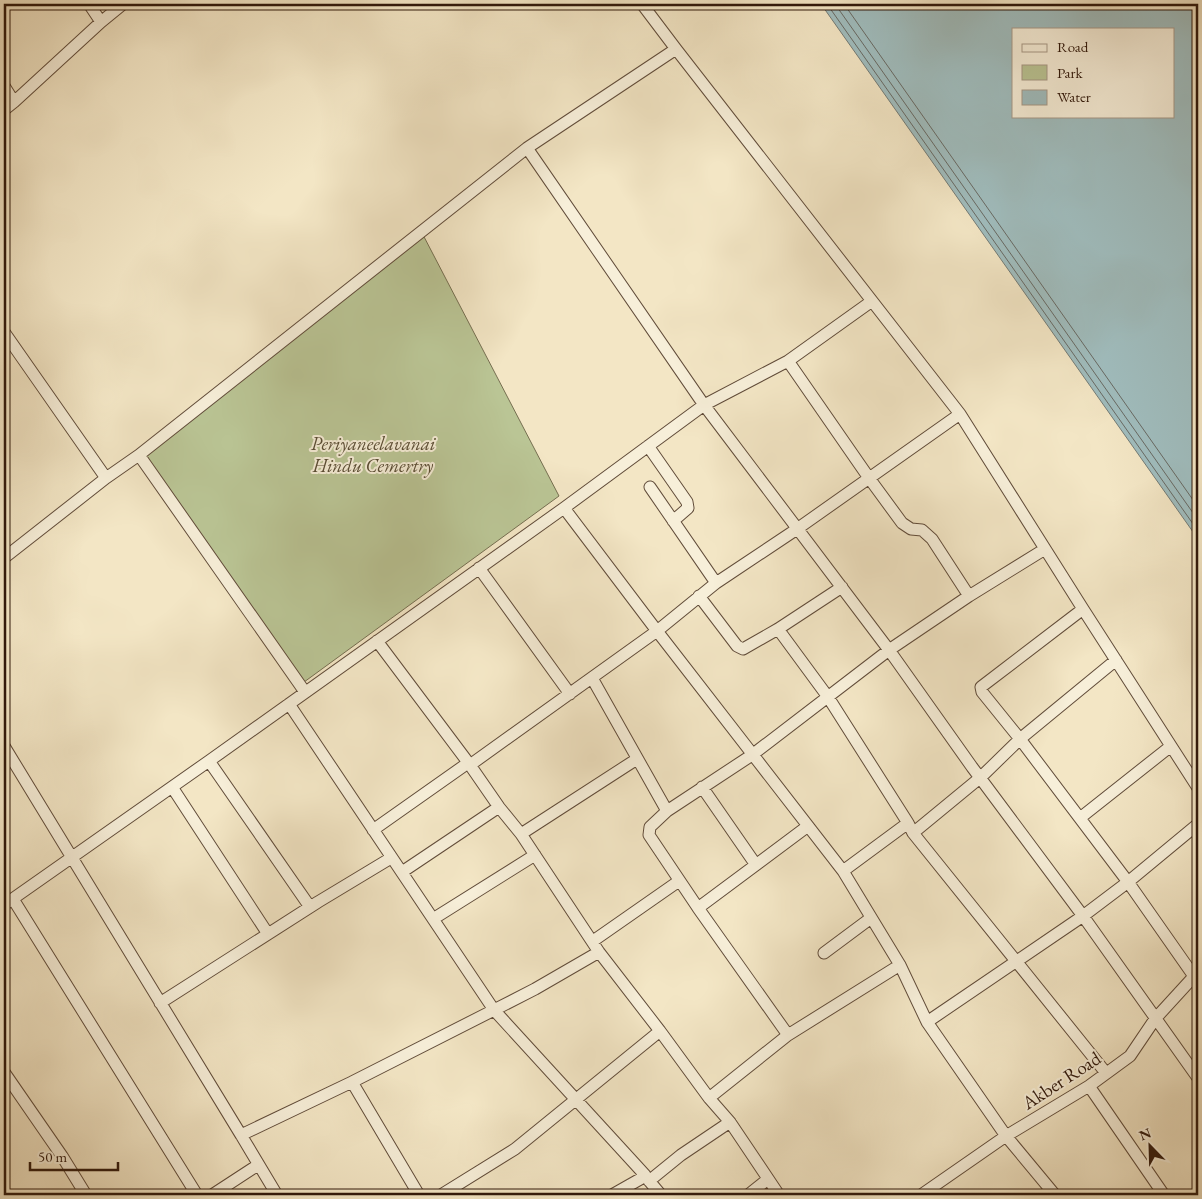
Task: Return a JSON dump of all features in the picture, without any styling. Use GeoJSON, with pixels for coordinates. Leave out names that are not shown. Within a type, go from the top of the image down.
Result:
{"type":"FeatureCollection","features":[{"type":"Feature","properties":{"kind":"street"},"geometry":{"type":"LineString","coordinates":[[89,4],[101,22]]}},
{"type":"Feature","properties":{"kind":"street"},"geometry":{"type":"LineString","coordinates":[[4,110],[123,4]]}},
{"type":"Feature","properties":{"kind":"street"},"geometry":{"type":"LineString","coordinates":[[642,4],[960,414],[1198,788]]}},
{"type":"Feature","properties":{"kind":"street"},"geometry":{"type":"LineString","coordinates":[[4,558],[106,478],[139,455],[527,148],[676,49]]}},
{"type":"Feature","properties":{"kind":"street"},"geometry":{"type":"LineString","coordinates":[[4,86],[14,102]]}},
{"type":"Feature","properties":{"kind":"street"},"geometry":{"type":"LineString","coordinates":[[527,148],[704,405],[889,650],[967,759],[1084,916],[1198,1078]]}},
{"type":"Feature","properties":{"kind":"street"},"geometry":{"type":"LineString","coordinates":[[197,1195],[8,902],[564,508],[704,405],[788,361],[872,302]]}},
{"type":"Feature","properties":{"kind":"street"},"geometry":{"type":"LineString","coordinates":[[4,332],[106,478]]}},
{"type":"Feature","properties":{"kind":"street"},"geometry":{"type":"LineString","coordinates":[[788,361],[902,523],[911,529],[922,530],[932,539],[969,596]]}},
{"type":"Feature","properties":{"kind":"street"},"geometry":{"type":"LineString","coordinates":[[373,830],[570,694],[656,631],[716,583],[797,529],[960,414]]}},
{"type":"Feature","properties":{"kind":"street"},"geometry":{"type":"LineString","coordinates":[[648,446],[687,502],[688,508],[673,521]]}},
{"type":"Feature","properties":{"kind":"street"},"geometry":{"type":"LineString","coordinates":[[139,455],[305,692]]}},
{"type":"Feature","properties":{"kind":"street"},"geometry":{"type":"LineString","coordinates":[[650,487],[716,583]]}},
{"type":"Feature","properties":{"kind":"street"},"geometry":{"type":"LineString","coordinates":[[564,508],[656,631],[843,871],[900,965],[927,1022],[1006,1136],[1055,1195]]}},
{"type":"Feature","properties":{"kind":"street"},"geometry":{"type":"LineString","coordinates":[[788,1035],[767,1008],[679,881],[650,835],[650,828],[667,811],[752,755],[889,650],[969,596],[1045,549]]}},
{"type":"Feature","properties":{"kind":"street"},"geometry":{"type":"LineString","coordinates":[[479,568],[570,694]]}},
{"type":"Feature","properties":{"kind":"street"},"geometry":{"type":"LineString","coordinates":[[699,596],[737,646],[743,649],[842,588]]}},
{"type":"Feature","properties":{"kind":"street"},"geometry":{"type":"LineString","coordinates":[[1083,609],[981,686],[982,692],[1080,818],[1197,977]]}},
{"type":"Feature","properties":{"kind":"street"},"geometry":{"type":"LineString","coordinates":[[778,629],[828,697],[910,828],[1106,1073]]}},
{"type":"Feature","properties":{"kind":"street"},"geometry":{"type":"LineString","coordinates":[[376,641],[521,834],[592,941],[709,1098],[730,1122],[779,1195]]}},
{"type":"Feature","properties":{"kind":"street"},"geometry":{"type":"LineString","coordinates":[[843,871],[910,828],[981,777],[1020,739],[1116,660]]}},
{"type":"Feature","properties":{"kind":"street"},"geometry":{"type":"LineString","coordinates":[[592,678],[667,811]]}},
{"type":"Feature","properties":{"kind":"street"},"geometry":{"type":"LineString","coordinates":[[288,704],[494,1010],[661,1195]]}},
{"type":"Feature","properties":{"kind":"street"},"geometry":{"type":"LineString","coordinates":[[4,746],[277,1195]]}},
{"type":"Feature","properties":{"kind":"street"},"geometry":{"type":"LineString","coordinates":[[1080,818],[1172,746]]}},
{"type":"Feature","properties":{"kind":"street"},"geometry":{"type":"LineString","coordinates":[[521,834],[637,760]]}},
{"type":"Feature","properties":{"kind":"street"},"geometry":{"type":"LineString","coordinates":[[209,761],[310,907]]}},
{"type":"Feature","properties":{"kind":"street"},"geometry":{"type":"LineString","coordinates":[[172,787],[268,934]]}},
{"type":"Feature","properties":{"kind":"street"},"geometry":{"type":"LineString","coordinates":[[702,787],[756,865]]}},
{"type":"Feature","properties":{"kind":"street"},"geometry":{"type":"LineString","coordinates":[[402,872],[499,807]]}},
{"type":"Feature","properties":{"kind":"street"},"geometry":{"type":"LineString","coordinates":[[927,1022],[1084,916],[1198,824]]}},
{"type":"Feature","properties":{"kind":"street"},"geometry":{"type":"LineString","coordinates":[[698,908],[808,826]]}},
{"type":"Feature","properties":{"kind":"street"},"geometry":{"type":"LineString","coordinates":[[433,919],[535,855]]}},
{"type":"Feature","properties":{"kind":"street"},"geometry":{"type":"LineString","coordinates":[[160,1003],[310,907],[392,858]]}},
{"type":"Feature","properties":{"kind":"street"},"geometry":{"type":"LineString","coordinates":[[592,941],[679,881]]}},
{"type":"Feature","properties":{"kind":"street"},"geometry":{"type":"LineString","coordinates":[[824,953],[871,918]]}},
{"type":"Feature","properties":{"kind":"street"},"geometry":{"type":"LineString","coordinates":[[241,1135],[352,1082],[494,1010],[600,952]]}},
{"type":"Feature","properties":{"kind":"street"},"geometry":{"type":"LineString","coordinates":[[709,1098],[788,1035],[900,965]]}},
{"type":"Feature","properties":{"kind":"street","name":"Akber Road"},"geometry":{"type":"LineString","coordinates":[[921,1195],[1006,1136],[1089,1086],[1130,1056],[1155,1019],[1197,977]]}},
{"type":"Feature","properties":{"kind":"street"},"geometry":{"type":"LineString","coordinates":[[441,1195],[514,1149],[660,1031]]}},
{"type":"Feature","properties":{"kind":"street"},"geometry":{"type":"LineString","coordinates":[[4,1072],[62,1156],[86,1195]]}},
{"type":"Feature","properties":{"kind":"street"},"geometry":{"type":"LineString","coordinates":[[352,1082],[419,1195]]}},
{"type":"Feature","properties":{"kind":"street"},"geometry":{"type":"LineString","coordinates":[[1089,1086],[1164,1195]]}},
{"type":"Feature","properties":{"kind":"street"},"geometry":{"type":"LineString","coordinates":[[612,1195],[647,1178],[730,1122]]}},
{"type":"Feature","properties":{"kind":"street"},"geometry":{"type":"LineString","coordinates":[[212,1195],[258,1165]]}},
{"type":"Feature","properties":{"kind":"street"},"geometry":{"type":"LineString","coordinates":[[748,1195],[768,1180]]}},
{"type":"Feature","properties":{"kind":"green space","name":"Periyaneelavanai Hindu Cemertry"},"geometry":{"type":"Polygon","coordinates":[[[421,231],[559,496],[300,685],[139,455],[421,231]]]}},
{"type":"Feature","properties":{"kind":"water"},"geometry":{"type":"Polygon","coordinates":[[[821,4],[1198,4],[1198,539],[821,4]]]}}]}
